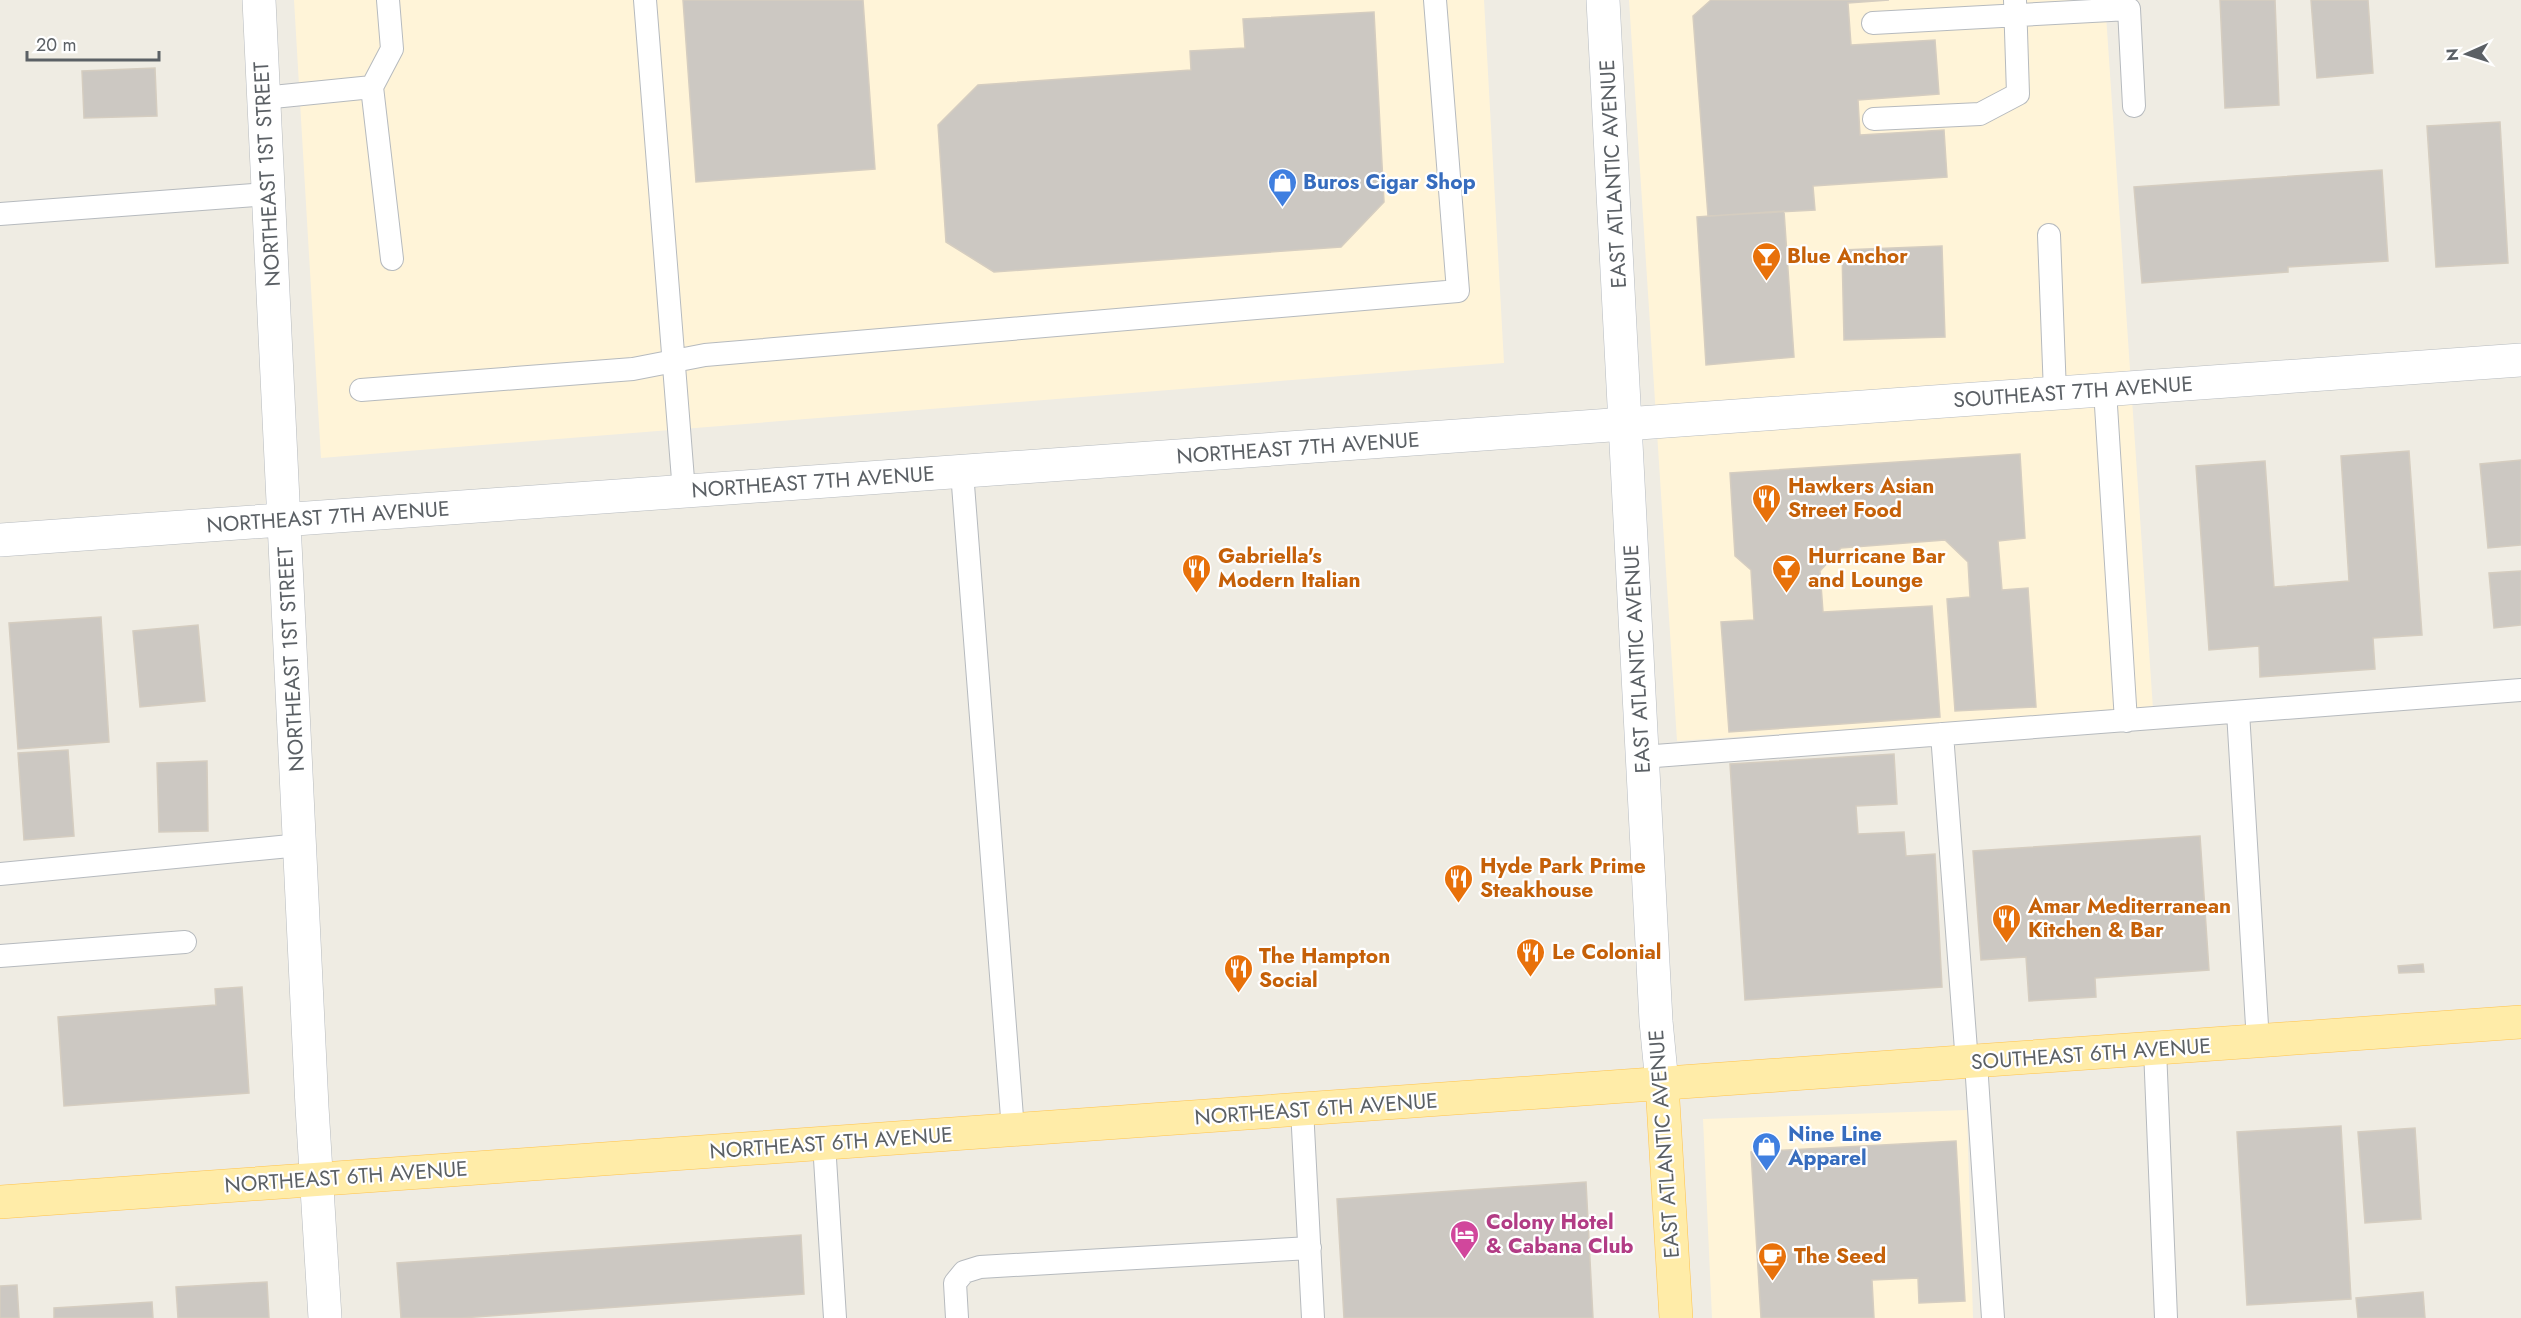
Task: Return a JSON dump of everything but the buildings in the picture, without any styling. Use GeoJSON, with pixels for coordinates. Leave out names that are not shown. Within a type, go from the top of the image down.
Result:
{"type":"FeatureCollection","features":[{"type":"Feature","properties":{"kind":"main road","name":"SOUTHEAST 6TH AVENUE"},"geometry":{"type":"LineString","coordinates":[[1662,1084],[2521,1022]]}},
{"type":"Feature","properties":{"kind":"main road","name":"NORTHEAST 6TH AVENUE"},"geometry":{"type":"LineString","coordinates":[[0,1202],[1662,1084]]}},
{"type":"Feature","properties":{"kind":"main road","name":"EAST ATLANTIC AVENUE"},"geometry":{"type":"LineString","coordinates":[[1662,1084],[1676,1318]]}},
{"type":"Feature","properties":{"kind":"street","name":"NORTHEAST 1ST STREET"},"geometry":{"type":"LineString","coordinates":[[259,0],[324,1318]]}},
{"type":"Feature","properties":{"kind":"street","name":"EAST ATLANTIC AVENUE"},"geometry":{"type":"LineString","coordinates":[[1603,0],[1656,1021],[1662,1084]]}},
{"type":"Feature","properties":{"kind":"street","name":"SOUTHEAST 7TH AVENUE"},"geometry":{"type":"LineString","coordinates":[[1626,424],[2521,360]]}},
{"type":"Feature","properties":{"kind":"street","name":"NORTHEAST 7TH AVENUE"},"geometry":{"type":"LineString","coordinates":[[0,540],[1626,424]]}},
{"type":"Feature","properties":{"kind":"lane"},"geometry":{"type":"LineString","coordinates":[[388,0],[392,49],[372,87],[392,259]]}},
{"type":"Feature","properties":{"kind":"lane"},"geometry":{"type":"LineString","coordinates":[[645,0],[684,492]]}},
{"type":"Feature","properties":{"kind":"lane"},"geometry":{"type":"LineString","coordinates":[[361,390],[633,369],[705,355],[1458,291],[1435,0]]}},
{"type":"Feature","properties":{"kind":"lane"},"geometry":{"type":"LineString","coordinates":[[1873,23],[2015,8],[2129,9],[2134,106]]}},
{"type":"Feature","properties":{"kind":"lane"},"geometry":{"type":"LineString","coordinates":[[1874,119],[1980,114],[2018,94],[2015,8]]}},
{"type":"Feature","properties":{"kind":"lane"},"geometry":{"type":"LineString","coordinates":[[263,98],[372,87]]}},
{"type":"Feature","properties":{"kind":"lane"},"geometry":{"type":"LineString","coordinates":[[0,214],[268,194]]}},
{"type":"Feature","properties":{"kind":"lane"},"geometry":{"type":"LineString","coordinates":[[2049,235],[2055,393]]}},
{"type":"Feature","properties":{"kind":"lane"},"geometry":{"type":"LineString","coordinates":[[2104,390],[2126,721]]}},
{"type":"Feature","properties":{"kind":"lane"},"geometry":{"type":"LineString","coordinates":[[962,472],[1013,1130]]}},
{"type":"Feature","properties":{"kind":"lane"},"geometry":{"type":"LineString","coordinates":[[1642,758],[2521,690]]}},
{"type":"Feature","properties":{"kind":"lane"},"geometry":{"type":"LineString","coordinates":[[2238,712],[2258,1042]]}},
{"type":"Feature","properties":{"kind":"lane"},"geometry":{"type":"LineString","coordinates":[[1942,734],[1993,1318]]}},
{"type":"Feature","properties":{"kind":"lane"},"geometry":{"type":"LineString","coordinates":[[0,874],[300,845]]}},
{"type":"Feature","properties":{"kind":"lane"},"geometry":{"type":"LineString","coordinates":[[0,956],[185,942]]}},
{"type":"Feature","properties":{"kind":"lane"},"geometry":{"type":"LineString","coordinates":[[2155,1049],[2166,1318]]}},
{"type":"Feature","properties":{"kind":"lane"},"geometry":{"type":"LineString","coordinates":[[1302,1109],[1313,1318]]}},
{"type":"Feature","properties":{"kind":"lane"},"geometry":{"type":"LineString","coordinates":[[825,1143],[835,1318]]}},
{"type":"Feature","properties":{"kind":"lane"},"geometry":{"type":"LineString","coordinates":[[957,1318],[956,1283],[964,1272],[980,1267],[1310,1248]]}},
{"type":"Feature","properties":{"kind":"shaded area"},"geometry":{"type":"Polygon","coordinates":[[[294,0],[1484,0],[1504,363],[321,458],[294,0]]]}},
{"type":"Feature","properties":{"kind":"shaded area"},"geometry":{"type":"Polygon","coordinates":[[[1629,0],[2105,0],[2153,709],[1677,741],[1629,0]]]}},
{"type":"Feature","properties":{"kind":"shaded area"},"geometry":{"type":"Polygon","coordinates":[[[1967,1110],[1973,1318],[1712,1318],[1703,1119],[1967,1110]]]}},
{"type":"Feature","properties":{"kind":"place","name":"Buros Cigar Shop"},"geometry":{"type":"Point","coordinates":[1282,208]}},
{"type":"Feature","properties":{"kind":"place","name":"Blue Anchor"},"geometry":{"type":"Point","coordinates":[1766,282]}},
{"type":"Feature","properties":{"kind":"place","name":"Hawkers Asian Street Food"},"geometry":{"type":"Point","coordinates":[1767,524]}},
{"type":"Feature","properties":{"kind":"place","name":"Gabriella's Modern Italian"},"geometry":{"type":"Point","coordinates":[1197,594]}},
{"type":"Feature","properties":{"kind":"place","name":"Hurricane Bar and Lounge"},"geometry":{"type":"Point","coordinates":[1787,594]}},
{"type":"Feature","properties":{"kind":"place","name":"Hyde Park Prime Steakhouse"},"geometry":{"type":"Point","coordinates":[1459,904]}},
{"type":"Feature","properties":{"kind":"place","name":"Amar Mediterranean Kitchen & Bar"},"geometry":{"type":"Point","coordinates":[2007,944]}},
{"type":"Feature","properties":{"kind":"place","name":"Le Colonial"},"geometry":{"type":"Point","coordinates":[1531,978]}},
{"type":"Feature","properties":{"kind":"place","name":"The Hampton Social"},"geometry":{"type":"Point","coordinates":[1238,994]}},
{"type":"Feature","properties":{"kind":"place","name":"Nine Line Apparel"},"geometry":{"type":"Point","coordinates":[1767,1172]}},
{"type":"Feature","properties":{"kind":"place","name":"Colony Hotel & Cabana Club"},"geometry":{"type":"Point","coordinates":[1465,1260]}},
{"type":"Feature","properties":{"kind":"place","name":"The Seed"},"geometry":{"type":"Point","coordinates":[1773,1282]}}]}
